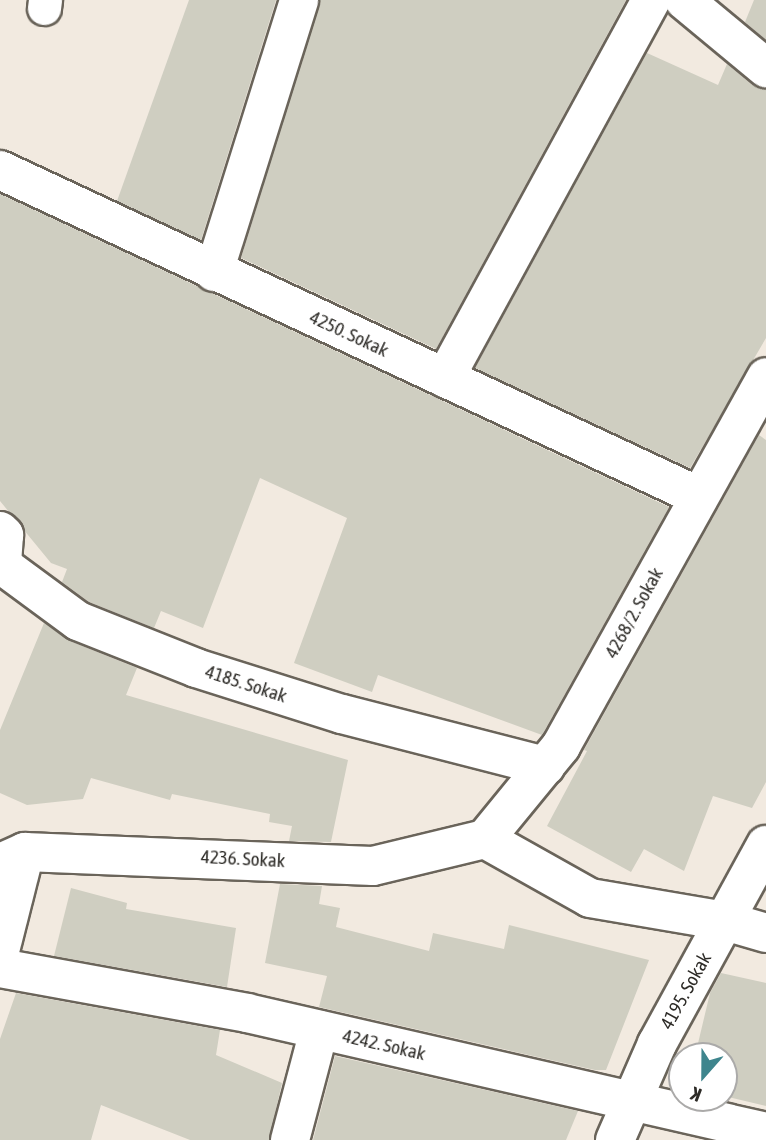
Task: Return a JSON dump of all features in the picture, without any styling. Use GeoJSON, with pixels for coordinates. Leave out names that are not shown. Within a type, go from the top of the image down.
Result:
{"type":"FeatureCollection","features":[{"type":"Feature","properties":{"kind":"street"},"geometry":{"type":"LineString","coordinates":[[214,272],[299,0]]}},
{"type":"Feature","properties":{"kind":"street"},"geometry":{"type":"LineString","coordinates":[[445,378],[650,0]]}},
{"type":"Feature","properties":{"kind":"street"},"geometry":{"type":"LineString","coordinates":[[684,0],[766,68]]}},
{"type":"Feature","properties":{"kind":"street","name":"4250. Sokak"},"geometry":{"type":"LineString","coordinates":[[0,170],[698,496]]}},
{"type":"Feature","properties":{"kind":"street","name":"4268/2. Sokak"},"geometry":{"type":"LineString","coordinates":[[485,839],[561,746],[766,377]]}},
{"type":"Feature","properties":{"kind":"street","name":"4185. Sokak"},"geometry":{"type":"LineString","coordinates":[[0,531],[4,535],[2,565],[78,621],[196,668],[342,714],[545,766]]}},
{"type":"Feature","properties":{"kind":"street"},"geometry":{"type":"LineString","coordinates":[[485,839],[590,898],[725,921],[766,933]]}},
{"type":"Feature","properties":{"kind":"street","name":"4236. Sokak"},"geometry":{"type":"LineString","coordinates":[[12,857],[373,866],[485,839]]}},
{"type":"Feature","properties":{"kind":"street","name":"4195. Sokak"},"geometry":{"type":"LineString","coordinates":[[615,1140],[657,1044],[766,845]]}},
{"type":"Feature","properties":{"kind":"street"},"geometry":{"type":"LineString","coordinates":[[0,951],[12,857]]}},
{"type":"Feature","properties":{"kind":"street","name":"4242. Sokak"},"geometry":{"type":"LineString","coordinates":[[0,968],[319,1030],[766,1132]]}},
{"type":"Feature","properties":{"kind":"street"},"geometry":{"type":"LineString","coordinates":[[290,1140],[319,1030]]}},
{"type":"Feature","properties":{"kind":"building"},"geometry":{"type":"Polygon","coordinates":[[[189,0],[276,0],[201,240],[117,201],[189,0]]]}},
{"type":"Feature","properties":{"kind":"building"},"geometry":{"type":"Polygon","coordinates":[[[320,0],[626,0],[436,349],[241,258],[320,0]]]}},
{"type":"Feature","properties":{"kind":"building"},"geometry":{"type":"Polygon","coordinates":[[[754,0],[766,0],[766,40],[745,22],[754,0]]]}},
{"type":"Feature","properties":{"kind":"building"},"geometry":{"type":"Polygon","coordinates":[[[647,53],[718,85],[727,64],[752,85],[766,89],[766,338],[690,468],[475,368],[647,53]]]}},
{"type":"Feature","properties":{"kind":"building"},"geometry":{"type":"Polygon","coordinates":[[[0,194],[669,507],[542,735],[378,675],[372,692],[294,663],[347,518],[260,478],[203,628],[161,611],[154,628],[89,602],[62,582],[67,569],[51,563],[0,501],[0,194]]]}},
{"type":"Feature","properties":{"kind":"building"},"geometry":{"type":"Polygon","coordinates":[[[759,435],[766,440],[766,782],[752,808],[713,796],[684,871],[644,849],[631,872],[547,826],[587,751],[584,750],[759,435]]]}},
{"type":"Feature","properties":{"kind":"building"},"geometry":{"type":"Polygon","coordinates":[[[44,623],[70,641],[137,668],[126,695],[348,760],[331,842],[289,841],[292,826],[269,822],[270,814],[172,794],[170,800],[91,778],[83,799],[27,805],[0,793],[0,730],[44,623]]]}},
{"type":"Feature","properties":{"kind":"building"},"geometry":{"type":"Polygon","coordinates":[[[280,884],[322,886],[319,904],[340,908],[336,927],[429,951],[433,933],[504,949],[509,925],[649,960],[606,1070],[595,1070],[319,1007],[327,976],[265,963],[280,884]]]}},
{"type":"Feature","properties":{"kind":"building"},"geometry":{"type":"Polygon","coordinates":[[[71,888],[127,903],[126,909],[236,928],[227,987],[54,956],[71,888]]]}},
{"type":"Feature","properties":{"kind":"building"},"geometry":{"type":"Polygon","coordinates":[[[721,973],[766,983],[766,1106],[738,1099],[738,1042],[698,1042],[710,993],[721,973]]]}},
{"type":"Feature","properties":{"kind":"building"},"geometry":{"type":"Polygon","coordinates":[[[16,993],[220,1030],[216,1055],[282,1083],[269,1140],[190,1140],[101,1105],[91,1140],[0,1140],[0,1039],[16,993]]]}},
{"type":"Feature","properties":{"kind":"building"},"geometry":{"type":"Polygon","coordinates":[[[335,1056],[578,1111],[566,1140],[313,1140],[335,1056]]]}}]}
